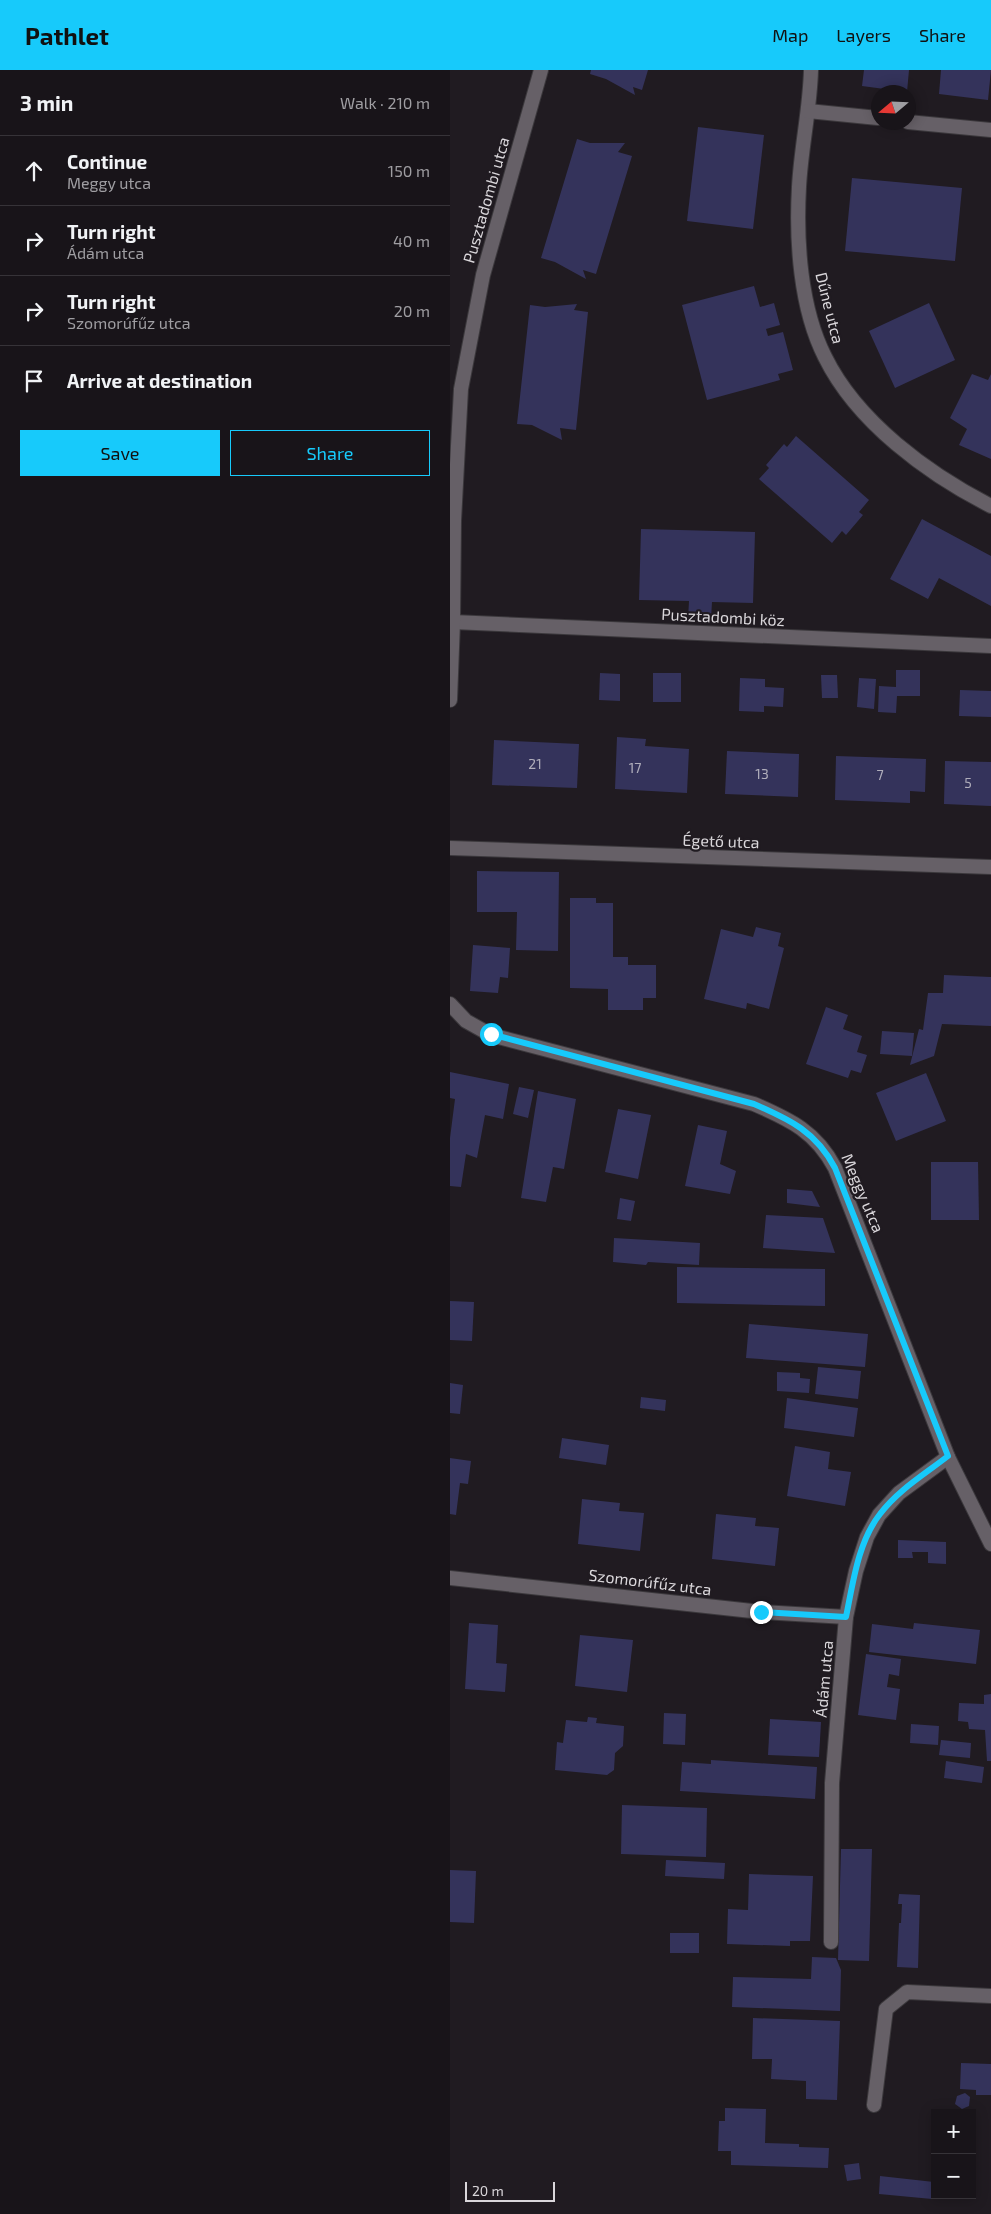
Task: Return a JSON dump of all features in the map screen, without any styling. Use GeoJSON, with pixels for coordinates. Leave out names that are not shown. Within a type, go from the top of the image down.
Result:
{"type":"FeatureCollection","features":[{"type":"Feature","properties":{"kind":"street","name":"Pusztadombi utca"},"geometry":{"type":"LineString","coordinates":[[450,700],[454,521],[461,389],[483,274],[541,70]]}},
{"type":"Feature","properties":{"kind":"street","name":"Dűne utca"},"geometry":{"type":"LineString","coordinates":[[812,70],[799,185],[798,238],[806,300],[815,334],[824,356],[840,383],[858,406],[916,461],[960,491],[991,506]]}},
{"type":"Feature","properties":{"kind":"street"},"geometry":{"type":"LineString","coordinates":[[808,111],[871,117]]}},
{"type":"Feature","properties":{"kind":"street"},"geometry":{"type":"LineString","coordinates":[[916,123],[991,130]]}},
{"type":"Feature","properties":{"kind":"street","name":"Pusztadombi köz"},"geometry":{"type":"LineString","coordinates":[[453,622],[991,646]]}},
{"type":"Feature","properties":{"kind":"street","name":"Égető utca"},"geometry":{"type":"LineString","coordinates":[[450,848],[991,867]]}},
{"type":"Feature","properties":{"kind":"street","name":"Meggy utca"},"geometry":{"type":"LineString","coordinates":[[450,1004],[466,1020],[491,1034],[754,1104],[784,1117],[811,1136],[825,1149],[835,1168],[948,1456],[991,1544]]}},
{"type":"Feature","properties":{"kind":"street","name":"Ádám utca"},"geometry":{"type":"LineString","coordinates":[[831,1942],[832,1783],[846,1617],[856,1571],[867,1537],[879,1515],[899,1493],[948,1456]]}},
{"type":"Feature","properties":{"kind":"street","name":"Szomorúfűz utca"},"geometry":{"type":"LineString","coordinates":[[450,1578],[761,1612],[846,1617]]}},
{"type":"Feature","properties":{"kind":"street"},"geometry":{"type":"LineString","coordinates":[[874,2105],[886,2009],[907,1992],[991,1996]]}},
{"type":"Feature","properties":{"kind":"building"},"geometry":{"type":"Polygon","coordinates":[[[591,70],[648,70],[642,90],[633,87],[635,95],[606,79],[590,74],[591,70]]]}},
{"type":"Feature","properties":{"kind":"building"},"geometry":{"type":"Polygon","coordinates":[[[864,70],[909,70],[908,85],[862,86],[864,70]]]}},
{"type":"Feature","properties":{"kind":"building"},"geometry":{"type":"Polygon","coordinates":[[[941,70],[991,70],[988,100],[939,94],[941,70]]]}},
{"type":"Feature","properties":{"kind":"building"},"geometry":{"type":"Polygon","coordinates":[[[698,127],[764,135],[753,229],[687,221],[698,127]]]}},
{"type":"Feature","properties":{"kind":"building"},"geometry":{"type":"Polygon","coordinates":[[[577,139],[590,143],[625,143],[618,152],[632,156],[596,274],[583,270],[586,279],[555,262],[541,258],[577,139]]]}},
{"type":"Feature","properties":{"kind":"building"},"geometry":{"type":"Polygon","coordinates":[[[852,178],[962,188],[955,261],[845,251],[852,178]]]}},
{"type":"Feature","properties":{"kind":"building"},"geometry":{"type":"Polygon","coordinates":[[[754,286],[760,307],[774,303],[780,325],[766,329],[768,336],[783,332],[793,370],[778,374],[780,380],[707,400],[682,305],[754,286]]]}},
{"type":"Feature","properties":{"kind":"building"},"geometry":{"type":"Polygon","coordinates":[[[929,303],[955,360],[895,388],[869,331],[929,303]]]}},
{"type":"Feature","properties":{"kind":"building"},"geometry":{"type":"Polygon","coordinates":[[[577,304],[574,310],[588,312],[576,430],[560,428],[562,440],[532,425],[517,424],[530,305],[545,307],[577,304]]]}},
{"type":"Feature","properties":{"kind":"building"},"geometry":{"type":"Polygon","coordinates":[[[972,374],[988,380],[991,374],[991,459],[959,445],[967,429],[950,418],[972,374]]]}},
{"type":"Feature","properties":{"kind":"building"},"geometry":{"type":"Polygon","coordinates":[[[796,436],[869,500],[859,512],[863,515],[846,535],[842,531],[832,543],[759,479],[769,468],[766,465],[784,444],[787,447],[796,436]]]}},
{"type":"Feature","properties":{"kind":"building"},"geometry":{"type":"Polygon","coordinates":[[[922,519],[991,556],[991,606],[939,578],[928,599],[890,579],[922,519]]]}},
{"type":"Feature","properties":{"kind":"building"},"geometry":{"type":"Polygon","coordinates":[[[641,529],[755,532],[753,603],[712,602],[711,619],[688,619],[689,601],[639,600],[641,529]]]}},
{"type":"Feature","properties":{"kind":"building"},"geometry":{"type":"Polygon","coordinates":[[[896,670],[920,670],[920,696],[897,696],[896,713],[878,712],[879,686],[896,687],[896,670]]]}},
{"type":"Feature","properties":{"kind":"building"},"geometry":{"type":"Polygon","coordinates":[[[600,673],[620,674],[620,701],[599,700],[600,673]]]}},
{"type":"Feature","properties":{"kind":"building"},"geometry":{"type":"Polygon","coordinates":[[[653,673],[681,673],[681,702],[653,702],[653,673]]]}},
{"type":"Feature","properties":{"kind":"building"},"geometry":{"type":"Polygon","coordinates":[[[821,675],[837,675],[838,698],[822,698],[821,675]]]}},
{"type":"Feature","properties":{"kind":"building"},"geometry":{"type":"Polygon","coordinates":[[[740,678],[765,679],[765,687],[784,688],[783,707],[764,706],[764,712],[739,711],[740,678]]]}},
{"type":"Feature","properties":{"kind":"building"},"geometry":{"type":"Polygon","coordinates":[[[859,678],[876,679],[874,709],[857,707],[859,678]]]}},
{"type":"Feature","properties":{"kind":"building"},"geometry":{"type":"Polygon","coordinates":[[[960,690],[991,691],[991,717],[959,716],[960,690]]]}},
{"type":"Feature","properties":{"kind":"building"},"geometry":{"type":"Polygon","coordinates":[[[617,737],[646,739],[645,746],[689,749],[687,793],[615,789],[617,737]]]}},
{"type":"Feature","properties":{"kind":"building"},"geometry":{"type":"Polygon","coordinates":[[[494,740],[579,744],[577,788],[492,785],[494,740]]]}},
{"type":"Feature","properties":{"kind":"building"},"geometry":{"type":"Polygon","coordinates":[[[727,751],[799,754],[798,797],[725,794],[727,751]]]}},
{"type":"Feature","properties":{"kind":"building"},"geometry":{"type":"Polygon","coordinates":[[[836,756],[926,759],[925,792],[910,791],[910,803],[835,800],[836,756]]]}},
{"type":"Feature","properties":{"kind":"building"},"geometry":{"type":"Polygon","coordinates":[[[945,761],[991,762],[991,806],[944,804],[945,761]]]}},
{"type":"Feature","properties":{"kind":"building"},"geometry":{"type":"Polygon","coordinates":[[[477,871],[559,872],[558,951],[516,950],[517,912],[477,912],[477,871]]]}},
{"type":"Feature","properties":{"kind":"building"},"geometry":{"type":"Polygon","coordinates":[[[570,898],[596,898],[596,903],[613,903],[613,957],[628,957],[628,965],[656,965],[656,998],[643,998],[643,1010],[608,1010],[608,989],[570,988],[570,898]]]}},
{"type":"Feature","properties":{"kind":"building"},"geometry":{"type":"Polygon","coordinates":[[[756,927],[781,933],[778,946],[784,948],[769,1009],[747,1003],[746,1009],[704,999],[721,929],[753,937],[756,927]]]}},
{"type":"Feature","properties":{"kind":"building"},"geometry":{"type":"Polygon","coordinates":[[[473,945],[510,948],[508,978],[500,977],[498,993],[470,991],[473,945]]]}},
{"type":"Feature","properties":{"kind":"building"},"geometry":{"type":"Polygon","coordinates":[[[944,975],[991,977],[991,1026],[942,1024],[934,1056],[910,1065],[919,1029],[923,1030],[928,993],[943,993],[944,975]]]}},
{"type":"Feature","properties":{"kind":"building"},"geometry":{"type":"Polygon","coordinates":[[[826,1007],[848,1015],[843,1029],[862,1036],[857,1052],[867,1055],[861,1073],[851,1070],[848,1078],[806,1064],[826,1007]]]}},
{"type":"Feature","properties":{"kind":"building"},"geometry":{"type":"Polygon","coordinates":[[[882,1031],[914,1033],[912,1056],[880,1054],[882,1031]]]}},
{"type":"Feature","properties":{"kind":"building"},"geometry":{"type":"Polygon","coordinates":[[[450,1072],[509,1084],[503,1119],[485,1115],[477,1158],[466,1154],[461,1187],[450,1186],[450,1138],[455,1099],[450,1098],[450,1072]]]}},
{"type":"Feature","properties":{"kind":"building"},"geometry":{"type":"Polygon","coordinates":[[[926,1073],[946,1121],[896,1141],[876,1093],[926,1073]]]}},
{"type":"Feature","properties":{"kind":"building"},"geometry":{"type":"Polygon","coordinates":[[[519,1087],[534,1090],[528,1118],[513,1114],[519,1087]]]}},
{"type":"Feature","properties":{"kind":"building"},"geometry":{"type":"Polygon","coordinates":[[[538,1091],[576,1099],[564,1169],[553,1167],[546,1202],[521,1198],[538,1091]]]}},
{"type":"Feature","properties":{"kind":"building"},"geometry":{"type":"Polygon","coordinates":[[[618,1109],[651,1115],[638,1179],[605,1172],[618,1109]]]}},
{"type":"Feature","properties":{"kind":"building"},"geometry":{"type":"Polygon","coordinates":[[[698,1125],[727,1131],[720,1164],[736,1171],[730,1194],[685,1186],[698,1125]]]}},
{"type":"Feature","properties":{"kind":"building"},"geometry":{"type":"Polygon","coordinates":[[[931,1162],[978,1162],[979,1220],[931,1220],[931,1162]]]}},
{"type":"Feature","properties":{"kind":"building"},"geometry":{"type":"Polygon","coordinates":[[[787,1189],[812,1191],[820,1207],[787,1203],[787,1189]]]}},
{"type":"Feature","properties":{"kind":"building"},"geometry":{"type":"Polygon","coordinates":[[[620,1198],[635,1201],[631,1221],[617,1219],[620,1198]]]}},
{"type":"Feature","properties":{"kind":"building"},"geometry":{"type":"Polygon","coordinates":[[[766,1215],[823,1218],[835,1253],[763,1248],[766,1215]]]}},
{"type":"Feature","properties":{"kind":"building"},"geometry":{"type":"Polygon","coordinates":[[[614,1238],[700,1243],[699,1265],[648,1262],[646,1265],[613,1262],[614,1238]]]}},
{"type":"Feature","properties":{"kind":"building"},"geometry":{"type":"Polygon","coordinates":[[[677,1267],[825,1269],[825,1306],[677,1303],[677,1267]]]}},
{"type":"Feature","properties":{"kind":"building"},"geometry":{"type":"Polygon","coordinates":[[[450,1301],[474,1302],[472,1341],[450,1340],[450,1301]]]}},
{"type":"Feature","properties":{"kind":"building"},"geometry":{"type":"Polygon","coordinates":[[[749,1324],[868,1334],[865,1367],[746,1358],[749,1324]]]}},
{"type":"Feature","properties":{"kind":"building"},"geometry":{"type":"Polygon","coordinates":[[[818,1367],[861,1371],[858,1399],[815,1394],[818,1367]]]}},
{"type":"Feature","properties":{"kind":"building"},"geometry":{"type":"Polygon","coordinates":[[[777,1372],[800,1373],[800,1378],[810,1379],[809,1393],[777,1391],[777,1372]]]}},
{"type":"Feature","properties":{"kind":"building"},"geometry":{"type":"Polygon","coordinates":[[[450,1383],[463,1385],[460,1414],[450,1413],[450,1383]]]}},
{"type":"Feature","properties":{"kind":"building"},"geometry":{"type":"Polygon","coordinates":[[[641,1397],[666,1400],[665,1411],[640,1408],[641,1397]]]}},
{"type":"Feature","properties":{"kind":"building"},"geometry":{"type":"Polygon","coordinates":[[[787,1398],[858,1408],[854,1437],[784,1428],[787,1398]]]}},
{"type":"Feature","properties":{"kind":"building"},"geometry":{"type":"Polygon","coordinates":[[[562,1438],[609,1445],[606,1465],[559,1458],[562,1438]]]}},
{"type":"Feature","properties":{"kind":"building"},"geometry":{"type":"Polygon","coordinates":[[[795,1446],[830,1452],[828,1469],[851,1472],[845,1506],[787,1496],[795,1446]]]}},
{"type":"Feature","properties":{"kind":"building"},"geometry":{"type":"Polygon","coordinates":[[[450,1458],[471,1461],[468,1484],[460,1483],[456,1515],[450,1514],[450,1458]]]}},
{"type":"Feature","properties":{"kind":"building"},"geometry":{"type":"Polygon","coordinates":[[[582,1499],[620,1503],[619,1511],[644,1513],[640,1551],[578,1544],[582,1499]]]}},
{"type":"Feature","properties":{"kind":"building"},"geometry":{"type":"Polygon","coordinates":[[[716,1514],[756,1518],[755,1526],[779,1528],[775,1566],[712,1559],[716,1514]]]}},
{"type":"Feature","properties":{"kind":"building"},"geometry":{"type":"Polygon","coordinates":[[[898,1540],[946,1542],[946,1564],[928,1563],[928,1552],[912,1552],[913,1558],[898,1558],[898,1540]]]}},
{"type":"Feature","properties":{"kind":"building"},"geometry":{"type":"Polygon","coordinates":[[[469,1623],[498,1625],[496,1663],[507,1664],[505,1692],[465,1689],[469,1623]]]}},
{"type":"Feature","properties":{"kind":"building"},"geometry":{"type":"Polygon","coordinates":[[[914,1623],[980,1630],[976,1664],[869,1652],[872,1624],[913,1629],[914,1623]]]}},
{"type":"Feature","properties":{"kind":"building"},"geometry":{"type":"Polygon","coordinates":[[[580,1635],[633,1640],[627,1692],[575,1686],[580,1635]]]}},
{"type":"Feature","properties":{"kind":"building"},"geometry":{"type":"Polygon","coordinates":[[[866,1654],[901,1659],[899,1676],[889,1674],[887,1687],[900,1689],[896,1720],[858,1715],[866,1654]]]}},
{"type":"Feature","properties":{"kind":"building"},"geometry":{"type":"Polygon","coordinates":[[[991,1694],[991,1761],[987,1761],[985,1730],[969,1729],[968,1722],[958,1721],[959,1703],[984,1704],[984,1695],[991,1694]]]}},
{"type":"Feature","properties":{"kind":"building"},"geometry":{"type":"Polygon","coordinates":[[[664,1713],[686,1714],[685,1745],[663,1744],[664,1713]]]}},
{"type":"Feature","properties":{"kind":"building"},"geometry":{"type":"Polygon","coordinates":[[[588,1717],[597,1718],[596,1723],[624,1726],[623,1746],[615,1753],[614,1770],[607,1775],[555,1770],[557,1742],[563,1743],[566,1720],[587,1722],[588,1717]]]}},
{"type":"Feature","properties":{"kind":"building"},"geometry":{"type":"Polygon","coordinates":[[[770,1719],[821,1722],[819,1757],[768,1755],[770,1719]]]}},
{"type":"Feature","properties":{"kind":"building"},"geometry":{"type":"Polygon","coordinates":[[[911,1724],[939,1726],[938,1745],[910,1743],[911,1724]]]}},
{"type":"Feature","properties":{"kind":"building"},"geometry":{"type":"Polygon","coordinates":[[[941,1740],[971,1743],[970,1758],[939,1755],[941,1740]]]}},
{"type":"Feature","properties":{"kind":"building"},"geometry":{"type":"Polygon","coordinates":[[[711,1760],[817,1767],[815,1799],[680,1791],[682,1762],[711,1764],[711,1760]]]}},
{"type":"Feature","properties":{"kind":"building"},"geometry":{"type":"Polygon","coordinates":[[[946,1761],[984,1767],[982,1783],[944,1778],[946,1761]]]}},
{"type":"Feature","properties":{"kind":"building"},"geometry":{"type":"Polygon","coordinates":[[[622,1805],[707,1808],[706,1857],[621,1854],[622,1805]]]}},
{"type":"Feature","properties":{"kind":"building"},"geometry":{"type":"Polygon","coordinates":[[[841,1849],[872,1849],[869,1961],[838,1960],[841,1849]]]}},
{"type":"Feature","properties":{"kind":"building"},"geometry":{"type":"Polygon","coordinates":[[[666,1860],[725,1863],[724,1879],[665,1876],[666,1860]]]}},
{"type":"Feature","properties":{"kind":"building"},"geometry":{"type":"Polygon","coordinates":[[[450,1870],[476,1871],[474,1923],[450,1922],[450,1870]]]}},
{"type":"Feature","properties":{"kind":"building"},"geometry":{"type":"Polygon","coordinates":[[[749,1874],[813,1876],[810,1941],[790,1941],[790,1946],[727,1944],[728,1909],[748,1910],[749,1874]]]}},
{"type":"Feature","properties":{"kind":"building"},"geometry":{"type":"Polygon","coordinates":[[[899,1894],[920,1895],[918,1968],[897,1967],[902,1904],[898,1904],[899,1894]]]}},
{"type":"Feature","properties":{"kind":"building"},"geometry":{"type":"Polygon","coordinates":[[[670,1933],[699,1933],[699,1953],[670,1953],[670,1933]]]}},
{"type":"Feature","properties":{"kind":"building"},"geometry":{"type":"Polygon","coordinates":[[[812,1957],[836,1958],[841,1970],[840,2011],[732,2007],[733,1977],[811,1979],[812,1957]]]}},
{"type":"Feature","properties":{"kind":"building"},"geometry":{"type":"Polygon","coordinates":[[[753,2018],[840,2021],[837,2100],[806,2099],[806,2081],[771,2079],[772,2059],[752,2059],[753,2018]]]}},
{"type":"Feature","properties":{"kind":"building"},"geometry":{"type":"Polygon","coordinates":[[[961,2063],[991,2064],[991,2095],[976,2095],[976,2090],[960,2089],[961,2063]]]}},
{"type":"Feature","properties":{"kind":"building"},"geometry":{"type":"Polygon","coordinates":[[[965,2093],[970,2097],[969,2106],[962,2109],[955,2104],[957,2096],[965,2093]]]}},
{"type":"Feature","properties":{"kind":"building"},"geometry":{"type":"Polygon","coordinates":[[[725,2108],[766,2109],[765,2143],[799,2144],[799,2147],[829,2148],[828,2168],[731,2165],[731,2151],[718,2151],[719,2121],[725,2121],[725,2108]]]}},
{"type":"Feature","properties":{"kind":"building"},"geometry":{"type":"Polygon","coordinates":[[[859,2163],[861,2179],[847,2181],[844,2165],[859,2163]]]}},
{"type":"Feature","properties":{"kind":"building"},"geometry":{"type":"Polygon","coordinates":[[[880,2176],[931,2182],[931,2199],[879,2194],[880,2176]]]}},
{"type":"Feature","properties":{"kind":"route"},"geometry":{"type":"LineString","coordinates":[[491,1034],[754,1104],[784,1117],[811,1136],[825,1149],[835,1168],[948,1456],[899,1493],[879,1515],[867,1537],[856,1571],[846,1617],[761,1612]]}}]}
